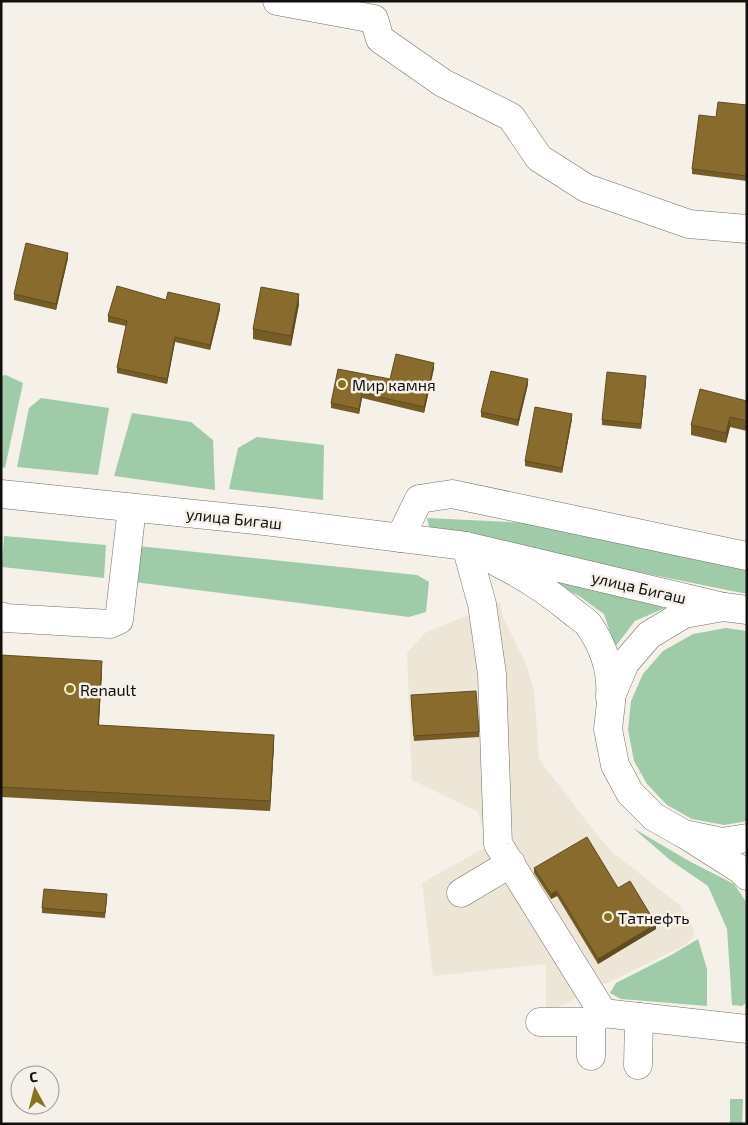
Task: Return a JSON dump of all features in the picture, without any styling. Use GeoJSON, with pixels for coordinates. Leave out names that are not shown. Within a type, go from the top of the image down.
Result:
{"type":"FeatureCollection","features":[{"type":"Feature","properties":{"kind":"main road"},"geometry":{"type":"LineString","coordinates":[[278,1],[374,19],[380,39],[443,83],[511,117],[538,158],[586,188],[690,224],[747,229]]}},
{"type":"Feature","properties":{"kind":"main road","name":"улица Бигаш"},"geometry":{"type":"LineString","coordinates":[[1,494],[466,546],[735,609]]}},
{"type":"Feature","properties":{"kind":"main road"},"geometry":{"type":"LineString","coordinates":[[400,538],[419,499],[452,494],[747,556]]}},
{"type":"Feature","properties":{"kind":"main road"},"geometry":{"type":"LineString","coordinates":[[1,616],[5,618],[110,624],[119,620],[132,508]]}},
{"type":"Feature","properties":{"kind":"main road"},"geometry":{"type":"LineString","coordinates":[[466,546],[482,604],[492,674],[498,844],[597,1018],[591,1056]]}},
{"type":"Feature","properties":{"kind":"main road","name":"улица Бигаш"},"geometry":{"type":"LineString","coordinates":[[466,546],[515,572],[558,599],[587,624],[604,653],[611,682],[608,729]]}},
{"type":"Feature","properties":{"kind":"main road"},"geometry":{"type":"LineString","coordinates":[[735,609],[684,614],[649,635],[625,663],[612,694],[608,729],[615,765],[630,793],[654,817],[741,870],[747,876]]}},
{"type":"Feature","properties":{"kind":"main road"},"geometry":{"type":"LineString","coordinates":[[684,834],[722,842],[747,838]]}},
{"type":"Feature","properties":{"kind":"main road"},"geometry":{"type":"LineString","coordinates":[[461,893],[510,864]]}},
{"type":"Feature","properties":{"kind":"main road"},"geometry":{"type":"LineString","coordinates":[[638,1065],[639,1017]]}},
{"type":"Feature","properties":{"kind":"main road"},"geometry":{"type":"LineString","coordinates":[[540,1022],[639,1017],[747,1029]]}},
{"type":"Feature","properties":{"kind":"shaded area"},"geometry":{"type":"Polygon","coordinates":[[[500,602],[503,617],[526,664],[534,690],[539,759],[613,853],[681,906],[693,929],[694,937],[685,945],[546,1013],[546,964],[433,976],[422,883],[488,846],[478,812],[412,780],[407,653],[425,633],[500,602]]]}},
{"type":"Feature","properties":{"kind":"green space"},"geometry":{"type":"Polygon","coordinates":[[[6,375],[23,383],[5,468],[1,467],[1,376],[6,375]]]}},
{"type":"Feature","properties":{"kind":"green space"},"geometry":{"type":"Polygon","coordinates":[[[41,398],[109,408],[98,475],[17,467],[29,408],[41,398]]]}},
{"type":"Feature","properties":{"kind":"green space"},"geometry":{"type":"Polygon","coordinates":[[[132,413],[191,422],[213,440],[215,490],[114,476],[132,413]]]}},
{"type":"Feature","properties":{"kind":"green space"},"geometry":{"type":"Polygon","coordinates":[[[257,437],[324,445],[323,500],[229,489],[238,448],[257,437]]]}},
{"type":"Feature","properties":{"kind":"green space"},"geometry":{"type":"Polygon","coordinates":[[[427,518],[548,524],[747,569],[747,594],[430,530],[427,518]]]}},
{"type":"Feature","properties":{"kind":"green space"},"geometry":{"type":"Polygon","coordinates":[[[4,536],[106,545],[104,578],[2,567],[4,536]]]}},
{"type":"Feature","properties":{"kind":"green space"},"geometry":{"type":"Polygon","coordinates":[[[138,546],[417,575],[429,582],[426,612],[409,617],[134,582],[138,546]]]}},
{"type":"Feature","properties":{"kind":"green space"},"geometry":{"type":"Polygon","coordinates":[[[547,574],[665,608],[635,621],[615,647],[604,614],[579,596],[565,589],[547,574]]]}},
{"type":"Feature","properties":{"kind":"green space"},"geometry":{"type":"Polygon","coordinates":[[[726,628],[747,631],[747,821],[724,825],[692,819],[667,805],[647,784],[634,761],[628,730],[631,701],[643,674],[663,651],[693,634],[726,628]]]}},
{"type":"Feature","properties":{"kind":"green space"},"geometry":{"type":"Polygon","coordinates":[[[633,828],[689,861],[734,884],[747,903],[747,1002],[742,1006],[732,1005],[727,929],[708,886],[670,860],[633,828]]]}},
{"type":"Feature","properties":{"kind":"green space"},"geometry":{"type":"Polygon","coordinates":[[[698,939],[707,969],[707,1006],[621,999],[610,993],[616,983],[698,939]]]}},
{"type":"Feature","properties":{"kind":"green space"},"geometry":{"type":"Polygon","coordinates":[[[730,1099],[743,1099],[742,1124],[730,1124],[730,1099]]]}},
{"type":"Feature","properties":{"kind":"building"},"geometry":{"type":"Polygon","coordinates":[[[718,102],[747,105],[747,176],[692,169],[699,115],[716,117],[718,102]]]}},
{"type":"Feature","properties":{"kind":"building"},"geometry":{"type":"Polygon","coordinates":[[[26,243],[68,253],[56,304],[14,294],[26,243]]]}},
{"type":"Feature","properties":{"kind":"building"},"geometry":{"type":"Polygon","coordinates":[[[117,286],[166,300],[168,292],[220,304],[210,345],[175,337],[167,379],[117,368],[127,321],[108,316],[117,286]]]}},
{"type":"Feature","properties":{"kind":"building"},"geometry":{"type":"Polygon","coordinates":[[[261,287],[299,294],[291,336],[253,329],[261,287]]]}},
{"type":"Feature","properties":{"kind":"building"},"geometry":{"type":"Polygon","coordinates":[[[396,354],[434,363],[424,407],[362,393],[359,409],[331,403],[338,369],[390,379],[396,354]]]}},
{"type":"Feature","properties":{"kind":"building"},"geometry":{"type":"Polygon","coordinates":[[[491,371],[528,379],[518,420],[481,412],[491,371]]]}},
{"type":"Feature","properties":{"kind":"building"},"geometry":{"type":"Polygon","coordinates":[[[607,372],[646,376],[641,424],[602,420],[607,372]]]}},
{"type":"Feature","properties":{"kind":"building"},"geometry":{"type":"Polygon","coordinates":[[[700,389],[747,401],[747,421],[730,417],[726,433],[691,425],[700,389]]]}},
{"type":"Feature","properties":{"kind":"building"},"geometry":{"type":"Polygon","coordinates":[[[535,407],[572,414],[562,468],[525,461],[535,407]]]}},
{"type":"Feature","properties":{"kind":"building"},"geometry":{"type":"Polygon","coordinates":[[[1,655],[102,661],[98,725],[274,735],[270,801],[1,787],[1,655]]]}},
{"type":"Feature","properties":{"kind":"building"},"geometry":{"type":"Polygon","coordinates":[[[476,691],[479,732],[414,736],[411,695],[476,691]]]}},
{"type":"Feature","properties":{"kind":"building"},"geometry":{"type":"Polygon","coordinates":[[[587,837],[618,888],[630,881],[656,924],[598,959],[557,891],[551,894],[534,868],[587,837]]]}},
{"type":"Feature","properties":{"kind":"building"},"geometry":{"type":"Polygon","coordinates":[[[44,889],[107,894],[105,913],[42,908],[44,889]]]}},
{"type":"Feature","properties":{"kind":"place","name":"Мир камня"},"geometry":{"type":"Point","coordinates":[342,384]}},
{"type":"Feature","properties":{"kind":"place","name":"Renault"},"geometry":{"type":"Point","coordinates":[70,689]}},
{"type":"Feature","properties":{"kind":"place","name":"Татнефть"},"geometry":{"type":"Point","coordinates":[608,917]}}]}
